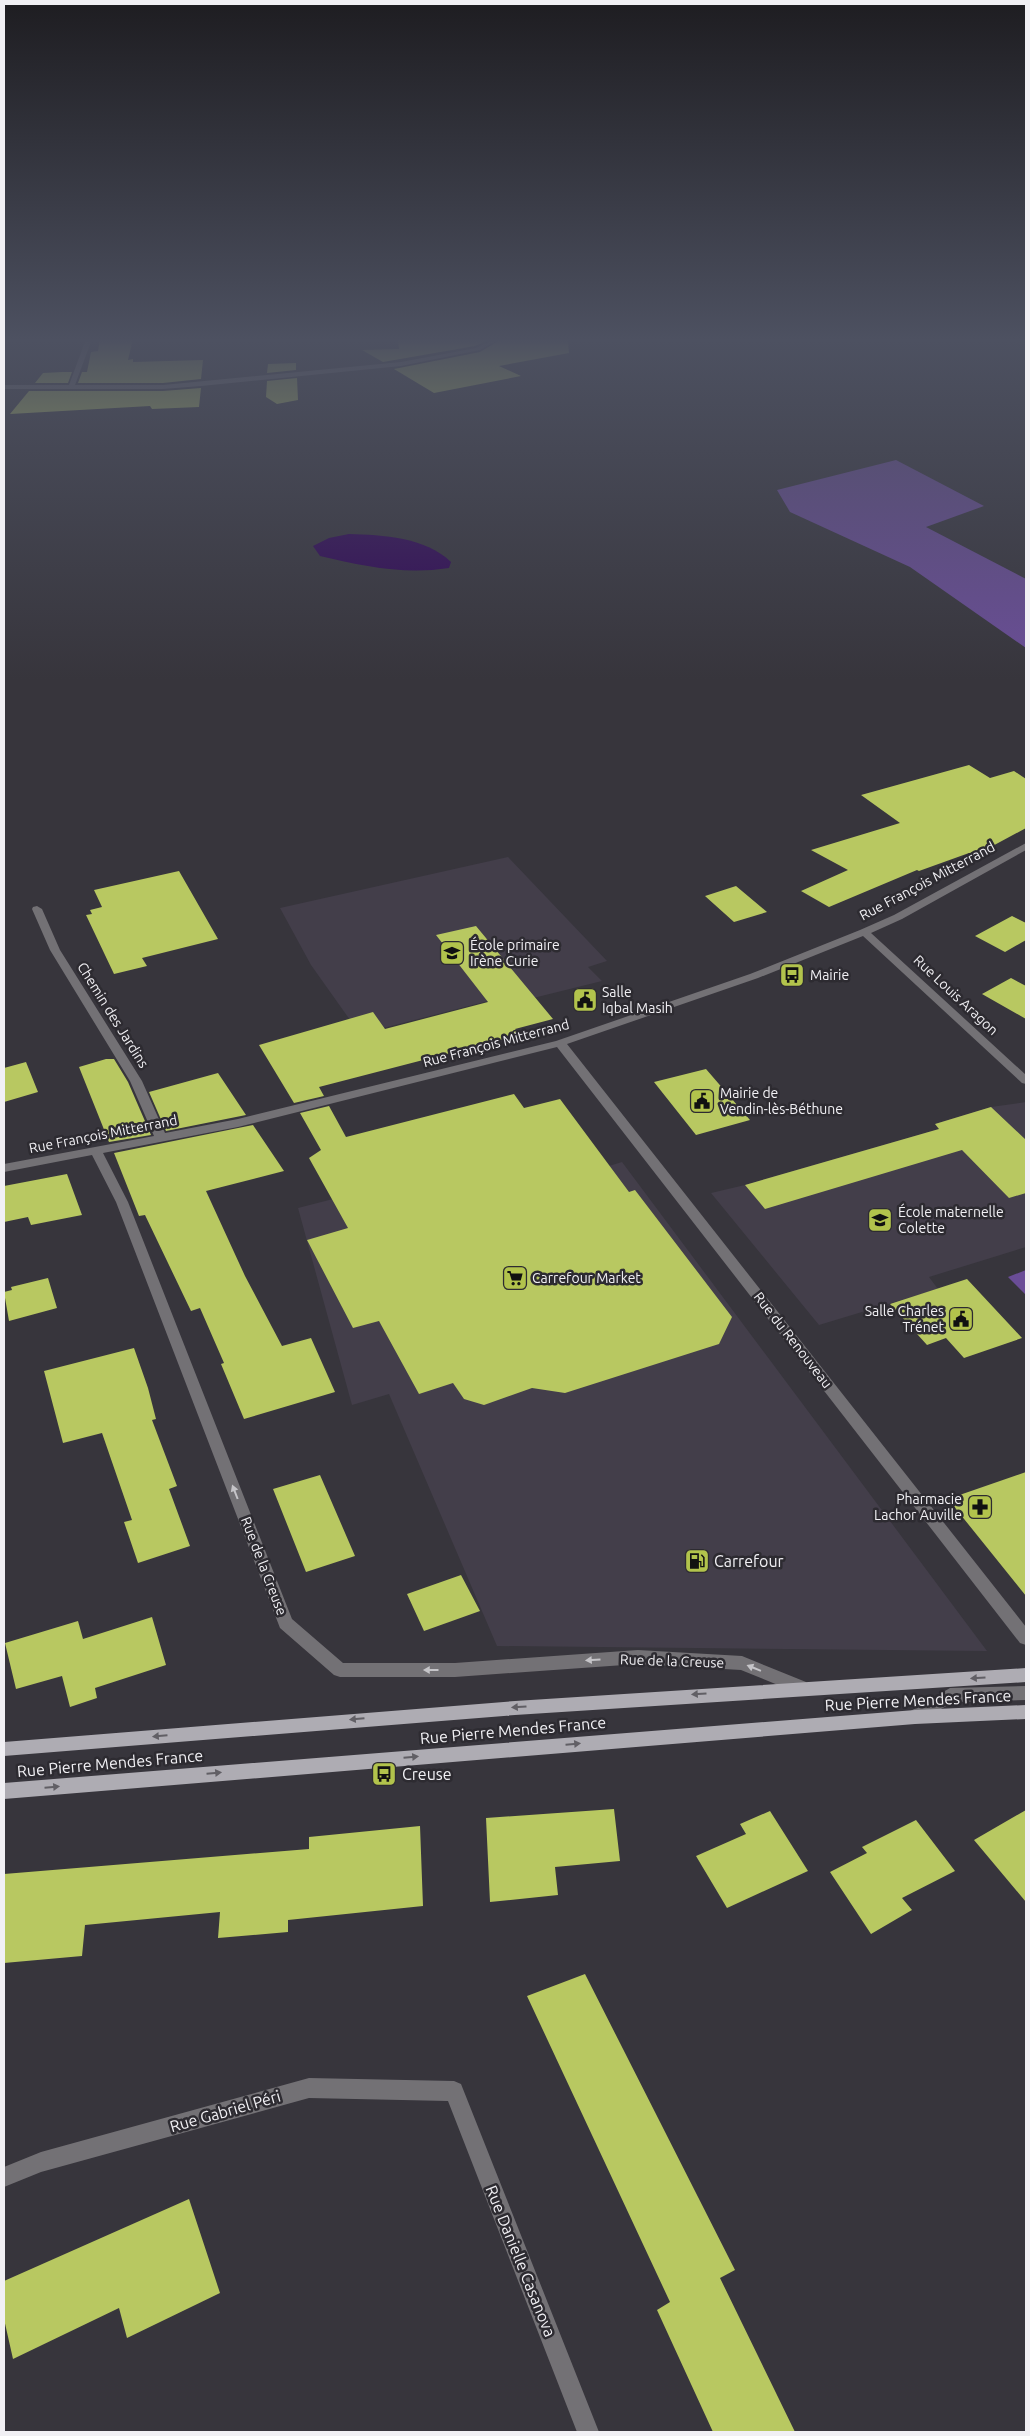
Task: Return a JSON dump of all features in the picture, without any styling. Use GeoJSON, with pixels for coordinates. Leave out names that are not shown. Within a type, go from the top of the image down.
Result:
{"type":"FeatureCollection","features":[{"type":"Feature","properties":{"kind":"main road","name":"Rue Pierre Mendes France"},"geometry":{"type":"LineString","coordinates":[[4,1749],[424,1714],[800,1687],[1026,1675]]}},
{"type":"Feature","properties":{"kind":"main road","name":"Rue Pierre Mendes France"},"geometry":{"type":"LineString","coordinates":[[4,1790],[915,1717],[1026,1712]]}},
{"type":"Feature","properties":{"kind":"street","name":"Rue François Mitterrand"},"geometry":{"type":"LineString","coordinates":[[4,1168],[98,1152],[310,1106],[560,1043],[754,976],[864,932],[898,916],[1026,846]]}},
{"type":"Feature","properties":{"kind":"street","name":"Chemin des Jardins"},"geometry":{"type":"LineString","coordinates":[[37,909],[55,950],[136,1081],[160,1139]]}},
{"type":"Feature","properties":{"kind":"street","name":"Rue Louis Aragon"},"geometry":{"type":"LineString","coordinates":[[864,932],[1026,1081]]}},
{"type":"Feature","properties":{"kind":"street","name":"Rue du Renouveau"},"geometry":{"type":"LineString","coordinates":[[560,1043],[1026,1638]]}},
{"type":"Feature","properties":{"kind":"street","name":"Rue de la Creuse"},"geometry":{"type":"LineString","coordinates":[[98,1152],[122,1202],[286,1623],[340,1670],[455,1670],[638,1657],[742,1663],[800,1687]]}},
{"type":"Feature","properties":{"kind":"street"},"geometry":{"type":"LineString","coordinates":[[915,1717],[950,1695],[1026,1693]]}},
{"type":"Feature","properties":{"kind":"street","name":"Rue Gabriel Péri"},"geometry":{"type":"LineString","coordinates":[[4,2177],[41,2162],[309,2088],[454,2091]]}},
{"type":"Feature","properties":{"kind":"street","name":"Rue Danielle Casanova"},"geometry":{"type":"LineString","coordinates":[[454,2091],[588,2432]]}},
{"type":"Feature","properties":{"kind":"shaded area"},"geometry":{"type":"Polygon","coordinates":[[[896,460],[984,506],[926,527],[1026,579],[1026,648],[910,567],[790,512],[777,490],[896,460]]]}},
{"type":"Feature","properties":{"kind":"shaded area"},"geometry":{"type":"Polygon","coordinates":[[[349,534],[376,535],[416,542],[429,547],[451,562],[449,568],[400,570],[320,556],[313,546],[329,538],[349,534]]]}},
{"type":"Feature","properties":{"kind":"shaded area","name":"École primaire Irène Curie"},"geometry":{"type":"Polygon","coordinates":[[[508,857],[607,961],[588,967],[602,981],[493,1008],[488,1001],[360,1034],[311,965],[280,908],[508,857]]]}},
{"type":"Feature","properties":{"kind":"shaded area","name":"École maternelle Colette"},"geometry":{"type":"Polygon","coordinates":[[[1026,1102],[1026,1247],[929,1277],[938,1289],[819,1325],[711,1193],[939,1129],[935,1124],[991,1107],[1026,1102]]]}},
{"type":"Feature","properties":{"kind":"shaded area"},"geometry":{"type":"Polygon","coordinates":[[[528,1149],[547,1185],[622,1162],[987,1651],[497,1646],[389,1394],[352,1405],[298,1208],[528,1149]]]}},
{"type":"Feature","properties":{"kind":"shaded area"},"geometry":{"type":"Polygon","coordinates":[[[1026,1270],[1026,1295],[1008,1277],[1026,1270]]]}},
{"type":"Feature","properties":{"kind":"building"},"geometry":{"type":"Polygon","coordinates":[[[969,765],[990,778],[1014,771],[1026,779],[1026,828],[974,856],[969,853],[919,871],[917,870],[829,907],[801,891],[848,870],[811,850],[900,823],[861,795],[969,765]]]}},
{"type":"Feature","properties":{"kind":"building"},"geometry":{"type":"Polygon","coordinates":[[[179,871],[218,939],[142,958],[147,966],[114,974],[86,915],[92,914],[90,910],[102,907],[94,890],[179,871]]]}},
{"type":"Feature","properties":{"kind":"building"},"geometry":{"type":"Polygon","coordinates":[[[736,886],[767,912],[734,922],[705,896],[736,886]]]}},
{"type":"Feature","properties":{"kind":"building"},"geometry":{"type":"Polygon","coordinates":[[[1012,916],[1026,923],[1026,940],[1005,952],[975,936],[1012,916]]]}},
{"type":"Feature","properties":{"kind":"building"},"geometry":{"type":"Polygon","coordinates":[[[476,926],[553,1019],[515,1029],[520,1035],[319,1087],[324,1096],[294,1103],[259,1045],[373,1012],[385,1029],[488,1002],[436,935],[476,926]]]}},
{"type":"Feature","properties":{"kind":"building"},"geometry":{"type":"Polygon","coordinates":[[[1011,978],[1026,986],[1026,1019],[982,994],[1011,978]]]}},
{"type":"Feature","properties":{"kind":"building"},"geometry":{"type":"Polygon","coordinates":[[[106,1059],[114,1059],[128,1082],[151,1135],[109,1142],[79,1067],[106,1059]]]}},
{"type":"Feature","properties":{"kind":"building"},"geometry":{"type":"Polygon","coordinates":[[[26,1062],[38,1092],[4,1102],[4,1068],[26,1062]]]}},
{"type":"Feature","properties":{"kind":"building","name":"Mairie de Vendin-lès-Béthune"},"geometry":{"type":"Polygon","coordinates":[[[706,1069],[750,1120],[696,1135],[654,1082],[706,1069]]]}},
{"type":"Feature","properties":{"kind":"building"},"geometry":{"type":"Polygon","coordinates":[[[218,1073],[246,1115],[166,1131],[149,1092],[218,1073]]]}},
{"type":"Feature","properties":{"kind":"building","name":"Carrefour Market"},"geometry":{"type":"Polygon","coordinates":[[[514,1094],[524,1108],[560,1099],[629,1192],[635,1190],[732,1317],[719,1344],[565,1393],[532,1388],[484,1405],[464,1399],[453,1383],[419,1394],[379,1321],[353,1328],[307,1240],[348,1228],[309,1158],[321,1150],[300,1113],[329,1106],[346,1137],[514,1094]]]}},
{"type":"Feature","properties":{"kind":"building"},"geometry":{"type":"Polygon","coordinates":[[[991,1107],[1026,1140],[1026,1193],[1009,1198],[962,1150],[765,1209],[745,1185],[939,1129],[935,1124],[991,1107]]]}},
{"type":"Feature","properties":{"kind":"building"},"geometry":{"type":"Polygon","coordinates":[[[253,1125],[284,1171],[206,1191],[245,1276],[282,1346],[311,1338],[335,1392],[244,1419],[221,1364],[224,1363],[200,1308],[191,1311],[145,1215],[139,1216],[114,1153],[253,1125]]]}},
{"type":"Feature","properties":{"kind":"building"},"geometry":{"type":"Polygon","coordinates":[[[67,1174],[82,1215],[31,1225],[28,1217],[4,1222],[4,1186],[67,1174]]]}},
{"type":"Feature","properties":{"kind":"building"},"geometry":{"type":"Polygon","coordinates":[[[48,1278],[57,1308],[9,1321],[4,1292],[12,1290],[11,1287],[48,1278]]]}},
{"type":"Feature","properties":{"kind":"building","name":"Salle Charles Trénet"},"geometry":{"type":"Polygon","coordinates":[[[967,1279],[1022,1338],[964,1358],[946,1338],[927,1345],[890,1304],[967,1279]]]}},
{"type":"Feature","properties":{"kind":"building"},"geometry":{"type":"Polygon","coordinates":[[[134,1348],[148,1388],[156,1419],[152,1420],[177,1486],[169,1489],[190,1546],[138,1563],[124,1522],[132,1520],[102,1433],[63,1443],[44,1371],[134,1348]]]}},
{"type":"Feature","properties":{"kind":"building"},"geometry":{"type":"Polygon","coordinates":[[[1026,1472],[1026,1596],[948,1499],[1026,1472]]]}},
{"type":"Feature","properties":{"kind":"building"},"geometry":{"type":"Polygon","coordinates":[[[320,1475],[355,1556],[306,1572],[273,1489],[320,1475]]]}},
{"type":"Feature","properties":{"kind":"building"},"geometry":{"type":"Polygon","coordinates":[[[461,1575],[480,1611],[424,1631],[407,1594],[461,1575]]]}},
{"type":"Feature","properties":{"kind":"building"},"geometry":{"type":"Polygon","coordinates":[[[152,1617],[166,1665],[95,1688],[97,1698],[70,1707],[62,1676],[16,1689],[5,1643],[78,1621],[83,1639],[152,1617]]]}},
{"type":"Feature","properties":{"kind":"building"},"geometry":{"type":"Polygon","coordinates":[[[614,1809],[620,1861],[555,1867],[558,1895],[490,1902],[486,1818],[614,1809]]]}},
{"type":"Feature","properties":{"kind":"building"},"geometry":{"type":"Polygon","coordinates":[[[1026,1810],[1026,1902],[974,1840],[1026,1810]]]}},
{"type":"Feature","properties":{"kind":"building"},"geometry":{"type":"Polygon","coordinates":[[[770,1811],[808,1871],[727,1908],[696,1856],[746,1834],[740,1824],[770,1811]]]}},
{"type":"Feature","properties":{"kind":"building"},"geometry":{"type":"Polygon","coordinates":[[[916,1820],[955,1871],[902,1898],[912,1910],[871,1934],[830,1872],[867,1853],[862,1847],[916,1820]]]}},
{"type":"Feature","properties":{"kind":"building"},"geometry":{"type":"Polygon","coordinates":[[[420,1826],[423,1906],[288,1920],[288,1932],[218,1938],[220,1912],[85,1925],[82,1956],[4,1963],[4,1874],[309,1849],[309,1837],[420,1826]]]}},
{"type":"Feature","properties":{"kind":"building"},"geometry":{"type":"Polygon","coordinates":[[[585,1974],[735,2270],[720,2278],[795,2432],[713,2432],[657,2310],[670,2302],[527,1996],[585,1974]]]}},
{"type":"Feature","properties":{"kind":"building"},"geometry":{"type":"Polygon","coordinates":[[[189,2199],[220,2293],[127,2338],[119,2308],[13,2359],[4,2319],[4,2281],[189,2199]]]}},
{"type":"Feature","properties":{"kind":"place","name":"École primaire Irène Curie"},"geometry":{"type":"Point","coordinates":[452,953]}},
{"type":"Feature","properties":{"kind":"place","name":"Mairie"},"geometry":{"type":"Point","coordinates":[792,975]}},
{"type":"Feature","properties":{"kind":"place","name":"Salle Iqbal Masih"},"geometry":{"type":"Point","coordinates":[585,1000]}},
{"type":"Feature","properties":{"kind":"place","name":"Mairie de Vendin-lès-Béthune"},"geometry":{"type":"Point","coordinates":[702,1101]}},
{"type":"Feature","properties":{"kind":"place","name":"École maternelle Colette"},"geometry":{"type":"Point","coordinates":[880,1220]}},
{"type":"Feature","properties":{"kind":"place","name":"Carrefour Market"},"geometry":{"type":"Point","coordinates":[515,1278]}},
{"type":"Feature","properties":{"kind":"place","name":"Salle Charles Trénet"},"geometry":{"type":"Point","coordinates":[961,1319]}},
{"type":"Feature","properties":{"kind":"place","name":"Pharmacie Lachor Auville"},"geometry":{"type":"Point","coordinates":[980,1507]}},
{"type":"Feature","properties":{"kind":"place","name":"Carrefour"},"geometry":{"type":"Point","coordinates":[697,1561]}},
{"type":"Feature","properties":{"kind":"place","name":"Creuse"},"geometry":{"type":"Point","coordinates":[384,1774]}}]}
